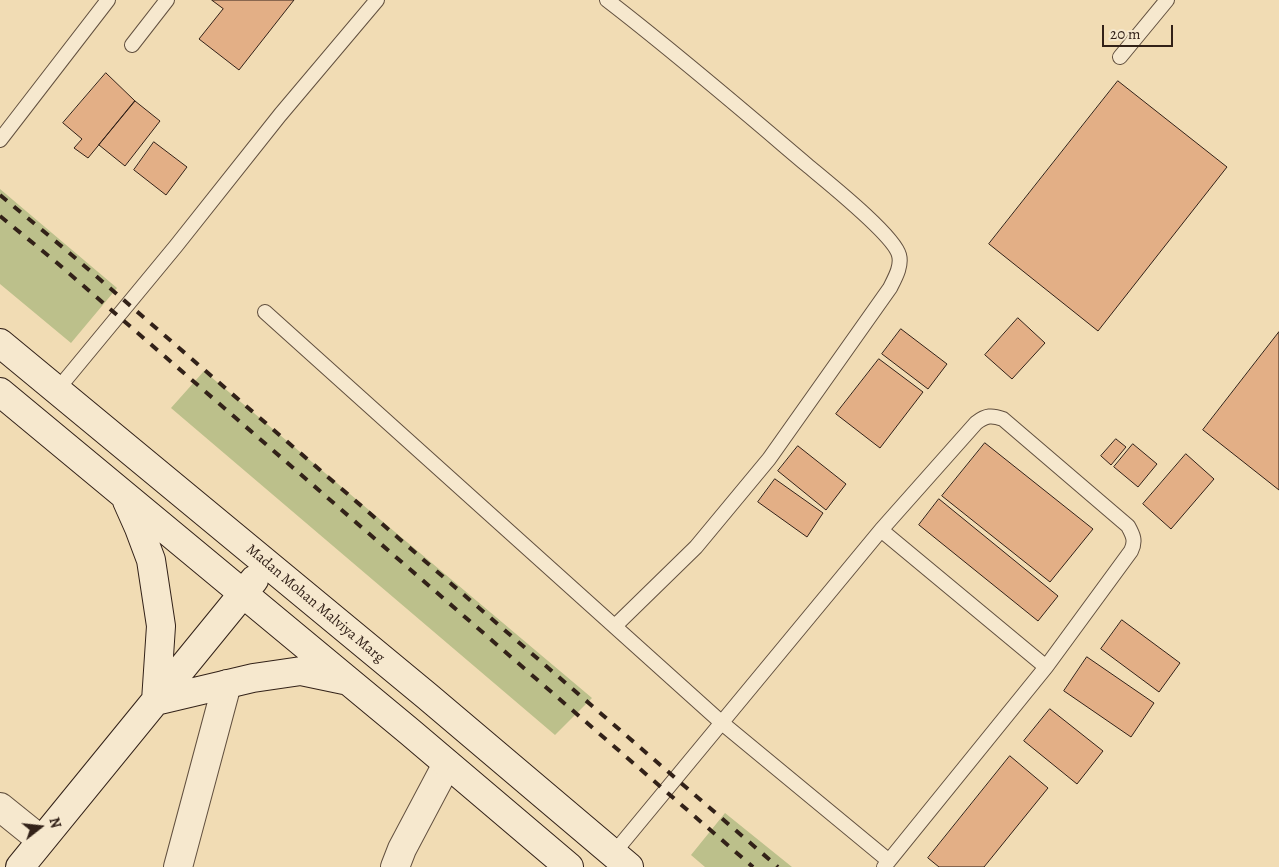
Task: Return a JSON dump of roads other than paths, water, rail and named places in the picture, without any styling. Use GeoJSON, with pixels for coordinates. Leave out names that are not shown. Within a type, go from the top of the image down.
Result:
{"type":"FeatureCollection","features":[{"type":"Feature","properties":{"kind":"main road","name":"Madan Mohan Malviya Marg"},"geometry":{"type":"LineString","coordinates":[[0,343],[427,696],[621,860]]}},
{"type":"Feature","properties":{"kind":"main road"},"geometry":{"type":"LineString","coordinates":[[0,392],[569,867]]}},
{"type":"Feature","properties":{"kind":"main road"},"geometry":{"type":"LineString","coordinates":[[124,495],[151,560],[161,626],[156,701]]}},
{"type":"Feature","properties":{"kind":"main road"},"geometry":{"type":"LineString","coordinates":[[20,867],[267,564]]}},
{"type":"Feature","properties":{"kind":"main road"},"geometry":{"type":"LineString","coordinates":[[156,701],[253,678],[301,671],[348,681]]}},
{"type":"Feature","properties":{"kind":"main road"},"geometry":{"type":"LineString","coordinates":[[178,867],[227,684]]}},
{"type":"Feature","properties":{"kind":"main road"},"geometry":{"type":"LineString","coordinates":[[395,867],[402,849],[447,764]]}},
{"type":"Feature","properties":{"kind":"main road"},"geometry":{"type":"LineString","coordinates":[[0,807],[41,840]]}},
{"type":"Feature","properties":{"kind":"lane"},"geometry":{"type":"LineString","coordinates":[[0,140],[108,0]]}},
{"type":"Feature","properties":{"kind":"lane"},"geometry":{"type":"LineString","coordinates":[[132,45],[167,0]]}},
{"type":"Feature","properties":{"kind":"lane"},"geometry":{"type":"LineString","coordinates":[[57,390],[170,254],[280,114],[378,0]]}},
{"type":"Feature","properties":{"kind":"lane"},"geometry":{"type":"LineString","coordinates":[[607,0],[663,43],[846,198],[890,239],[900,256],[898,270],[890,288],[770,459],[696,547],[615,626]]}},
{"type":"Feature","properties":{"kind":"lane"},"geometry":{"type":"LineString","coordinates":[[1120,57],[1167,0]]}},
{"type":"Feature","properties":{"kind":"lane"},"geometry":{"type":"LineString","coordinates":[[265,312],[722,723],[887,864],[1046,667],[1131,550],[1135,544],[1134,535],[1128,526],[1003,419],[994,416],[984,417],[976,423],[881,530],[722,723],[621,860]]}},
{"type":"Feature","properties":{"kind":"lane"},"geometry":{"type":"LineString","coordinates":[[881,530],[1046,667]]}},
{"type":"Feature","properties":{"kind":"railway"},"geometry":{"type":"LineString","coordinates":[[0,195],[66,250],[778,867]]}},
{"type":"Feature","properties":{"kind":"railway"},"geometry":{"type":"LineString","coordinates":[[0,216],[56,262],[753,867]]}}]}
